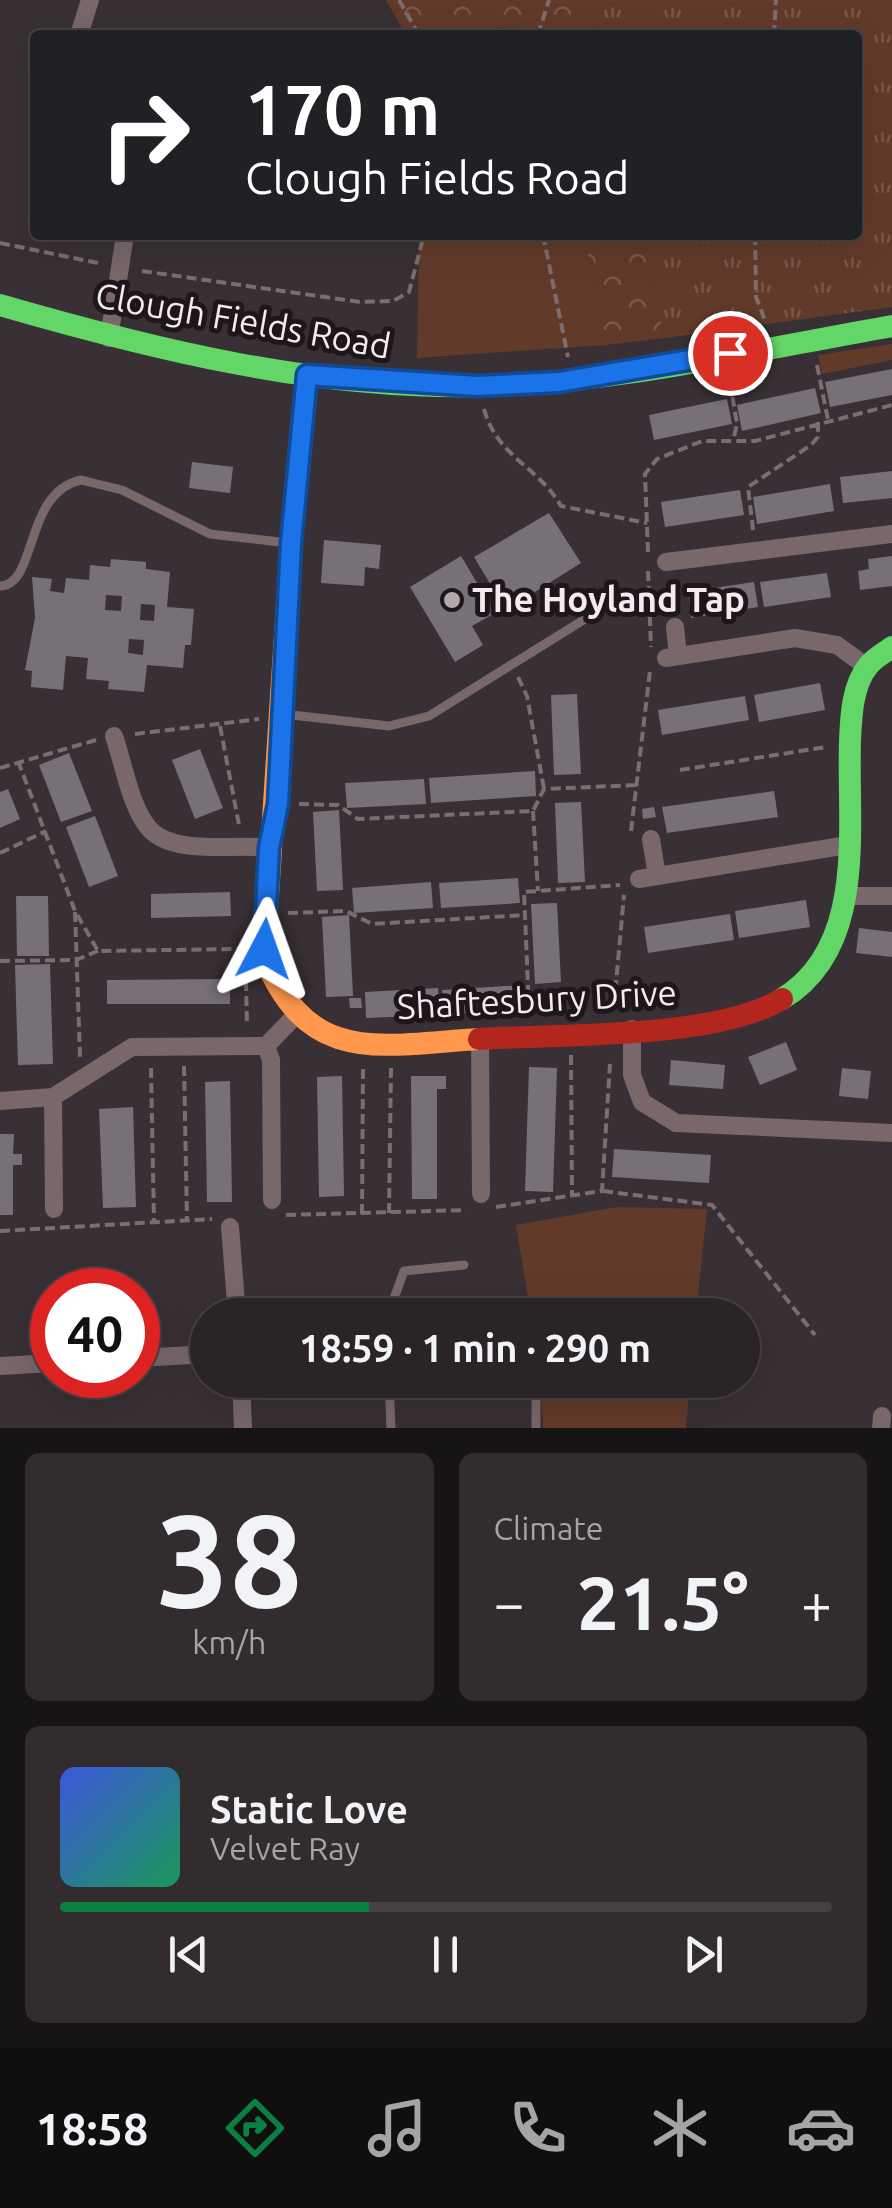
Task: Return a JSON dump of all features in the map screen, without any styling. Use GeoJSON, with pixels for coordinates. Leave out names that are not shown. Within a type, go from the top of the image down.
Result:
{"type":"FeatureCollection","features":[{"type":"Feature","properties":{"kind":"street"},"geometry":{"type":"LineString","coordinates":[[81,30],[90,0]]}},
{"type":"Feature","properties":{"kind":"street"},"geometry":{"type":"LineString","coordinates":[[109,338],[125,240]]}},
{"type":"Feature","properties":{"kind":"street","name":"Clough Fields Road"},"geometry":{"type":"LineString","coordinates":[[0,304],[109,338],[307,375],[477,386],[559,382],[892,326]]}},
{"type":"Feature","properties":{"kind":"street","name":"Shaftesbury Drive"},"geometry":{"type":"LineString","coordinates":[[307,375],[291,543],[278,804],[269,848],[264,949],[276,986],[297,1014],[324,1033],[363,1046],[622,1030],[749,1019],[780,1002],[808,980],[836,936],[849,896],[850,744],[856,697],[868,667]]}},
{"type":"Feature","properties":{"kind":"street"},"geometry":{"type":"LineString","coordinates":[[666,562],[892,534]]}},
{"type":"Feature","properties":{"kind":"street"},"geometry":{"type":"LineString","coordinates":[[675,627],[672,657],[814,639],[837,645],[868,667],[892,647]]}},
{"type":"Feature","properties":{"kind":"street"},"geometry":{"type":"LineString","coordinates":[[114,736],[145,824],[159,837],[177,844],[269,848]]}},
{"type":"Feature","properties":{"kind":"street"},"geometry":{"type":"LineString","coordinates":[[651,838],[648,878],[848,846]]}},
{"type":"Feature","properties":{"kind":"street"},"geometry":{"type":"LineString","coordinates":[[849,896],[892,896]]}},
{"type":"Feature","properties":{"kind":"street"},"geometry":{"type":"LineString","coordinates":[[0,1101],[53,1097],[132,1047],[256,1046],[297,1014]]}},
{"type":"Feature","properties":{"kind":"street"},"geometry":{"type":"LineString","coordinates":[[622,1030],[642,1102],[676,1122],[892,1133]]}},
{"type":"Feature","properties":{"kind":"street"},"geometry":{"type":"LineString","coordinates":[[480,1038],[481,1194]]}},
{"type":"Feature","properties":{"kind":"street"},"geometry":{"type":"LineString","coordinates":[[256,1046],[271,1060],[272,1208]]}},
{"type":"Feature","properties":{"kind":"street"},"geometry":{"type":"LineString","coordinates":[[53,1097],[54,1209]]}},
{"type":"Feature","properties":{"kind":"street"},"geometry":{"type":"LineString","coordinates":[[223,1223],[234,1298]]}},
{"type":"Feature","properties":{"kind":"street"},"geometry":{"type":"LineString","coordinates":[[160,1357],[190,1355]]}},
{"type":"Feature","properties":{"kind":"street"},"geometry":{"type":"LineString","coordinates":[[0,1366],[30,1364]]}},
{"type":"Feature","properties":{"kind":"street"},"geometry":{"type":"LineString","coordinates":[[242,1398],[243,1428]]}},
{"type":"Feature","properties":{"kind":"lane"},"geometry":{"type":"LineString","coordinates":[[0,586],[8,585],[22,573],[38,515],[54,494],[80,480],[122,490],[210,534],[291,543]]}},
{"type":"Feature","properties":{"kind":"lane"},"geometry":{"type":"LineString","coordinates":[[283,714],[390,726],[429,716],[606,606]]}},
{"type":"Feature","properties":{"kind":"lane"},"geometry":{"type":"LineString","coordinates":[[394,1298],[404,1271],[464,1265]]}},
{"type":"Feature","properties":{"kind":"lane"},"geometry":{"type":"LineString","coordinates":[[390,1398],[391,1428]]}},
{"type":"Feature","properties":{"kind":"lane"},"geometry":{"type":"LineString","coordinates":[[536,1398],[536,1428]]}},
{"type":"Feature","properties":{"kind":"path"},"geometry":{"type":"LineString","coordinates":[[399,0],[416,30]]}},
{"type":"Feature","properties":{"kind":"path"},"geometry":{"type":"LineString","coordinates":[[540,30],[549,0]]}},
{"type":"Feature","properties":{"kind":"path"},"geometry":{"type":"LineString","coordinates":[[774,30],[776,0]]}},
{"type":"Feature","properties":{"kind":"path"},"geometry":{"type":"LineString","coordinates":[[0,242],[122,268],[360,302],[393,301],[409,292],[423,240]]}},
{"type":"Feature","properties":{"kind":"path"},"geometry":{"type":"LineString","coordinates":[[545,240],[551,292],[569,354],[559,382]]}},
{"type":"Feature","properties":{"kind":"path"},"geometry":{"type":"LineString","coordinates":[[755,240],[756,297],[774,346]]}},
{"type":"Feature","properties":{"kind":"path"},"geometry":{"type":"LineString","coordinates":[[812,340],[828,420]]}},
{"type":"Feature","properties":{"kind":"path"},"geometry":{"type":"LineString","coordinates":[[730,353],[737,424],[734,441]]}},
{"type":"Feature","properties":{"kind":"path"},"geometry":{"type":"LineString","coordinates":[[477,386],[491,434],[554,493],[561,506],[647,523]]}},
{"type":"Feature","properties":{"kind":"path"},"geometry":{"type":"LineString","coordinates":[[631,835],[652,660],[646,474],[656,460],[702,441],[756,441],[892,405]]}},
{"type":"Feature","properties":{"kind":"path"},"geometry":{"type":"LineString","coordinates":[[758,551],[748,486],[811,445],[818,437],[818,422]]}},
{"type":"Feature","properties":{"kind":"path"},"geometry":{"type":"LineString","coordinates":[[514,666],[527,696],[544,789],[532,810],[538,891]]}},
{"type":"Feature","properties":{"kind":"path"},"geometry":{"type":"LineString","coordinates":[[0,768],[114,736],[220,726],[283,714]]}},
{"type":"Feature","properties":{"kind":"path"},"geometry":{"type":"LineString","coordinates":[[220,726],[243,844]]}},
{"type":"Feature","properties":{"kind":"path"},"geometry":{"type":"LineString","coordinates":[[680,770],[850,744]]}},
{"type":"Feature","properties":{"kind":"path"},"geometry":{"type":"LineString","coordinates":[[18,761],[75,911],[98,951]]}},
{"type":"Feature","properties":{"kind":"path"},"geometry":{"type":"LineString","coordinates":[[544,789],[637,785]]}},
{"type":"Feature","properties":{"kind":"path"},"geometry":{"type":"LineString","coordinates":[[278,804],[338,804],[358,819],[532,810]]}},
{"type":"Feature","properties":{"kind":"path"},"geometry":{"type":"LineString","coordinates":[[0,853],[46,830]]}},
{"type":"Feature","properties":{"kind":"path"},"geometry":{"type":"LineString","coordinates":[[530,1035],[524,892],[625,884],[622,1030],[602,1191]]}},
{"type":"Feature","properties":{"kind":"path"},"geometry":{"type":"LineString","coordinates":[[75,911],[77,1051]]}},
{"type":"Feature","properties":{"kind":"path"},"geometry":{"type":"LineString","coordinates":[[268,914],[346,911],[372,924],[525,915]]}},
{"type":"Feature","properties":{"kind":"path"},"geometry":{"type":"LineString","coordinates":[[0,960],[76,960],[98,951],[264,949]]}},
{"type":"Feature","properties":{"kind":"path"},"geometry":{"type":"LineString","coordinates":[[246,968],[256,1046]]}},
{"type":"Feature","properties":{"kind":"path"},"geometry":{"type":"LineString","coordinates":[[570,1033],[572,1195]]}},
{"type":"Feature","properties":{"kind":"path"},"geometry":{"type":"LineString","coordinates":[[389,1213],[391,1044]]}},
{"type":"Feature","properties":{"kind":"path"},"geometry":{"type":"LineString","coordinates":[[184,1046],[187,1221]]}},
{"type":"Feature","properties":{"kind":"path"},"geometry":{"type":"LineString","coordinates":[[362,1214],[363,1046]]}},
{"type":"Feature","properties":{"kind":"path"},"geometry":{"type":"LineString","coordinates":[[151,1047],[154,1224]]}},
{"type":"Feature","properties":{"kind":"path"},"geometry":{"type":"LineString","coordinates":[[272,1208],[389,1213],[543,1203],[602,1191],[712,1205],[815,1335]]}},
{"type":"Feature","properties":{"kind":"path"},"geometry":{"type":"LineString","coordinates":[[0,1231],[187,1221],[223,1223]]}},
{"type":"Feature","properties":{"kind":"green space"},"geometry":{"type":"Polygon","coordinates":[[[386,0],[589,0],[598,30],[546,30],[543,19],[489,30],[403,30],[386,0]]]}},
{"type":"Feature","properties":{"kind":"green space"},"geometry":{"type":"Polygon","coordinates":[[[589,0],[892,0],[892,307],[665,338],[643,240],[862,240],[862,30],[598,30],[589,0]]]}},
{"type":"Feature","properties":{"kind":"green space"},"geometry":{"type":"Polygon","coordinates":[[[544,19],[546,30],[490,30],[544,19]]]}},
{"type":"Feature","properties":{"kind":"green space"},"geometry":{"type":"Polygon","coordinates":[[[419,240],[585,240],[605,345],[417,358],[419,240]]]}},
{"type":"Feature","properties":{"kind":"green space"},"geometry":{"type":"Polygon","coordinates":[[[585,240],[643,240],[665,338],[605,345],[585,240]]]}},
{"type":"Feature","properties":{"kind":"green space"},"geometry":{"type":"Polygon","coordinates":[[[892,344],[892,360],[822,374],[818,355],[892,344]]]}},
{"type":"Feature","properties":{"kind":"green space"},"geometry":{"type":"Polygon","coordinates":[[[617,1207],[707,1209],[698,1298],[528,1298],[516,1225],[617,1207]]]}},
{"type":"Feature","properties":{"kind":"green space"},"geometry":{"type":"Polygon","coordinates":[[[541,1398],[688,1398],[686,1428],[543,1428],[541,1398]]]}},
{"type":"Feature","properties":{"kind":"building"},"geometry":{"type":"Polygon","coordinates":[[[892,369],[892,395],[830,407],[825,382],[892,369]]]}},
{"type":"Feature","properties":{"kind":"building"},"geometry":{"type":"Polygon","coordinates":[[[815,388],[821,413],[742,431],[737,405],[815,388]]]}},
{"type":"Feature","properties":{"kind":"building"},"geometry":{"type":"Polygon","coordinates":[[[727,399],[732,424],[654,440],[649,415],[727,399]]]}},
{"type":"Feature","properties":{"kind":"building"},"geometry":{"type":"Polygon","coordinates":[[[192,462],[233,467],[230,493],[189,488],[192,462]]]}},
{"type":"Feature","properties":{"kind":"building"},"geometry":{"type":"Polygon","coordinates":[[[892,471],[892,498],[843,503],[840,477],[892,471]]]}},
{"type":"Feature","properties":{"kind":"building"},"geometry":{"type":"Polygon","coordinates":[[[830,484],[834,511],[757,524],[753,497],[830,484]]]}},
{"type":"Feature","properties":{"kind":"building"},"geometry":{"type":"Polygon","coordinates":[[[740,490],[744,515],[665,527],[661,502],[740,490]]]}},
{"type":"Feature","properties":{"kind":"building"},"geometry":{"type":"Polygon","coordinates":[[[549,513],[581,563],[506,610],[474,557],[549,513]]]}},
{"type":"Feature","properties":{"kind":"building"},"geometry":{"type":"Polygon","coordinates":[[[324,540],[381,545],[379,569],[365,567],[364,586],[321,583],[324,540]]]}},
{"type":"Feature","properties":{"kind":"building"},"geometry":{"type":"Polygon","coordinates":[[[461,556],[495,613],[472,626],[483,645],[455,662],[410,587],[461,556]]]}},
{"type":"Feature","properties":{"kind":"building"},"geometry":{"type":"Polygon","coordinates":[[[892,556],[892,586],[860,590],[858,571],[869,569],[868,559],[892,556]]]}},
{"type":"Feature","properties":{"kind":"building"},"geometry":{"type":"Polygon","coordinates":[[[111,559],[146,562],[146,569],[170,572],[167,607],[194,609],[191,645],[185,645],[183,668],[147,665],[144,692],[108,689],[109,681],[86,679],[88,658],[66,656],[63,690],[31,687],[32,671],[25,670],[35,618],[32,577],[52,579],[50,591],[64,593],[66,578],[89,580],[90,565],[110,567],[111,559]],[[106,595],[105,610],[121,611],[122,596],[106,595]],[[141,604],[140,620],[154,621],[155,605],[141,604]],[[129,639],[128,653],[143,655],[144,640],[129,639]]]}},
{"type":"Feature","properties":{"kind":"building"},"geometry":{"type":"Polygon","coordinates":[[[827,573],[831,597],[764,607],[760,582],[827,573]]]}},
{"type":"Feature","properties":{"kind":"building"},"geometry":{"type":"Polygon","coordinates":[[[754,582],[758,607],[691,618],[688,592],[754,582]]]}},
{"type":"Feature","properties":{"kind":"building"},"geometry":{"type":"Polygon","coordinates":[[[820,683],[825,710],[759,722],[754,695],[820,683]]]}},
{"type":"Feature","properties":{"kind":"building"},"geometry":{"type":"Polygon","coordinates":[[[577,694],[581,774],[554,775],[551,695],[577,694]]]}},
{"type":"Feature","properties":{"kind":"building"},"geometry":{"type":"Polygon","coordinates":[[[745,696],[749,720],[662,735],[658,710],[745,696]]]}},
{"type":"Feature","properties":{"kind":"building"},"geometry":{"type":"Polygon","coordinates":[[[200,749],[223,808],[195,819],[172,760],[200,749]]]}},
{"type":"Feature","properties":{"kind":"building"},"geometry":{"type":"Polygon","coordinates":[[[69,753],[92,811],[61,822],[39,765],[69,753]]]}},
{"type":"Feature","properties":{"kind":"building"},"geometry":{"type":"Polygon","coordinates":[[[535,771],[536,796],[431,803],[429,778],[535,771]]]}},
{"type":"Feature","properties":{"kind":"building"},"geometry":{"type":"Polygon","coordinates":[[[424,779],[426,804],[347,808],[345,783],[424,779]]]}},
{"type":"Feature","properties":{"kind":"building"},"geometry":{"type":"Polygon","coordinates":[[[8,789],[20,819],[0,828],[0,792],[8,789]]]}},
{"type":"Feature","properties":{"kind":"building"},"geometry":{"type":"Polygon","coordinates":[[[774,791],[778,817],[667,833],[662,807],[774,791]]]}},
{"type":"Feature","properties":{"kind":"building"},"geometry":{"type":"Polygon","coordinates":[[[581,802],[585,882],[558,883],[555,803],[581,802]]]}},
{"type":"Feature","properties":{"kind":"building"},"geometry":{"type":"Polygon","coordinates":[[[654,807],[656,817],[643,819],[642,809],[654,807]]]}},
{"type":"Feature","properties":{"kind":"building"},"geometry":{"type":"Polygon","coordinates":[[[339,810],[343,890],[317,891],[313,812],[339,810]]]}},
{"type":"Feature","properties":{"kind":"building"},"geometry":{"type":"Polygon","coordinates":[[[95,816],[118,876],[89,887],[66,827],[95,816]]]}},
{"type":"Feature","properties":{"kind":"building"},"geometry":{"type":"Polygon","coordinates":[[[518,878],[520,903],[441,908],[439,883],[518,878]]]}},
{"type":"Feature","properties":{"kind":"building"},"geometry":{"type":"Polygon","coordinates":[[[431,882],[433,908],[354,913],[352,888],[431,882]]]}},
{"type":"Feature","properties":{"kind":"building"},"geometry":{"type":"Polygon","coordinates":[[[230,892],[231,916],[151,918],[151,894],[230,892]]]}},
{"type":"Feature","properties":{"kind":"building"},"geometry":{"type":"Polygon","coordinates":[[[16,896],[48,896],[49,956],[17,956],[16,896]]]}},
{"type":"Feature","properties":{"kind":"building"},"geometry":{"type":"Polygon","coordinates":[[[806,900],[810,927],[739,938],[735,911],[806,900]]]}},
{"type":"Feature","properties":{"kind":"building"},"geometry":{"type":"Polygon","coordinates":[[[557,903],[561,982],[535,984],[531,904],[557,903]]]}},
{"type":"Feature","properties":{"kind":"building"},"geometry":{"type":"Polygon","coordinates":[[[730,914],[734,940],[648,953],[644,927],[730,914]]]}},
{"type":"Feature","properties":{"kind":"building"},"geometry":{"type":"Polygon","coordinates":[[[349,915],[353,996],[326,997],[322,917],[349,915]]]}},
{"type":"Feature","properties":{"kind":"building"},"geometry":{"type":"Polygon","coordinates":[[[859,928],[892,932],[892,957],[856,953],[859,928]]]}},
{"type":"Feature","properties":{"kind":"building"},"geometry":{"type":"Polygon","coordinates":[[[50,964],[53,1064],[18,1065],[15,965],[50,964]]]}},
{"type":"Feature","properties":{"kind":"building"},"geometry":{"type":"Polygon","coordinates":[[[230,979],[230,1004],[107,1004],[107,980],[230,979]]]}},
{"type":"Feature","properties":{"kind":"building"},"geometry":{"type":"Polygon","coordinates":[[[523,985],[525,1009],[444,1015],[442,990],[523,985]]]}},
{"type":"Feature","properties":{"kind":"building"},"geometry":{"type":"Polygon","coordinates":[[[438,988],[440,1015],[366,1018],[365,992],[438,988]]]}},
{"type":"Feature","properties":{"kind":"building"},"geometry":{"type":"Polygon","coordinates":[[[349,998],[361,998],[362,1008],[350,1008],[349,998]]]}},
{"type":"Feature","properties":{"kind":"building"},"geometry":{"type":"Polygon","coordinates":[[[786,1042],[797,1070],[760,1085],[748,1057],[786,1042]]]}},
{"type":"Feature","properties":{"kind":"building"},"geometry":{"type":"Polygon","coordinates":[[[671,1060],[725,1065],[723,1089],[669,1085],[671,1060]]]}},
{"type":"Feature","properties":{"kind":"building"},"geometry":{"type":"Polygon","coordinates":[[[529,1067],[557,1068],[553,1192],[525,1191],[529,1067]]]}},
{"type":"Feature","properties":{"kind":"building"},"geometry":{"type":"Polygon","coordinates":[[[842,1068],[871,1071],[868,1099],[839,1096],[842,1068]]]}},
{"type":"Feature","properties":{"kind":"building"},"geometry":{"type":"Polygon","coordinates":[[[342,1076],[344,1196],[319,1197],[317,1077],[342,1076]]]}},
{"type":"Feature","properties":{"kind":"building"},"geometry":{"type":"Polygon","coordinates":[[[411,1076],[446,1076],[446,1089],[437,1089],[437,1199],[412,1199],[411,1076]]]}},
{"type":"Feature","properties":{"kind":"building"},"geometry":{"type":"Polygon","coordinates":[[[230,1081],[232,1202],[207,1202],[205,1082],[230,1081]]]}},
{"type":"Feature","properties":{"kind":"building"},"geometry":{"type":"Polygon","coordinates":[[[133,1107],[136,1207],[103,1208],[99,1109],[133,1107]]]}},
{"type":"Feature","properties":{"kind":"building"},"geometry":{"type":"Polygon","coordinates":[[[0,1134],[14,1134],[13,1154],[22,1154],[22,1165],[13,1165],[13,1215],[0,1215],[0,1134]]]}},
{"type":"Feature","properties":{"kind":"building"},"geometry":{"type":"Polygon","coordinates":[[[614,1149],[711,1155],[709,1183],[612,1177],[614,1149]]]}},
{"type":"Feature","properties":{"kind":"traffic: fast"},"geometry":{"type":"LineString","coordinates":[[0,305],[236,364],[356,381],[417,385],[478,386],[582,379],[892,326]]}},
{"type":"Feature","properties":{"kind":"traffic: fast"},"geometry":{"type":"LineString","coordinates":[[782,999],[809,977],[828,949],[841,917],[850,847],[853,702],[868,666],[892,647]]}},
{"type":"Feature","properties":{"kind":"traffic: slow"},"geometry":{"type":"LineString","coordinates":[[307,375],[291,543],[264,957],[282,992],[303,1017],[326,1033],[351,1042],[379,1045],[479,1039]]}},
{"type":"Feature","properties":{"kind":"traffic: jam"},"geometry":{"type":"LineString","coordinates":[[479,1039],[678,1028],[753,1012],[782,999]]}},
{"type":"Feature","properties":{"kind":"place","name":"The Hoyland Tap"},"geometry":{"type":"Point","coordinates":[452,600]}},
{"type":"Feature","properties":{"kind":"route"},"geometry":{"type":"LineString","coordinates":[[264,949],[269,848],[278,804],[291,543],[307,375],[400,384],[559,382],[730,353]]}}]}
